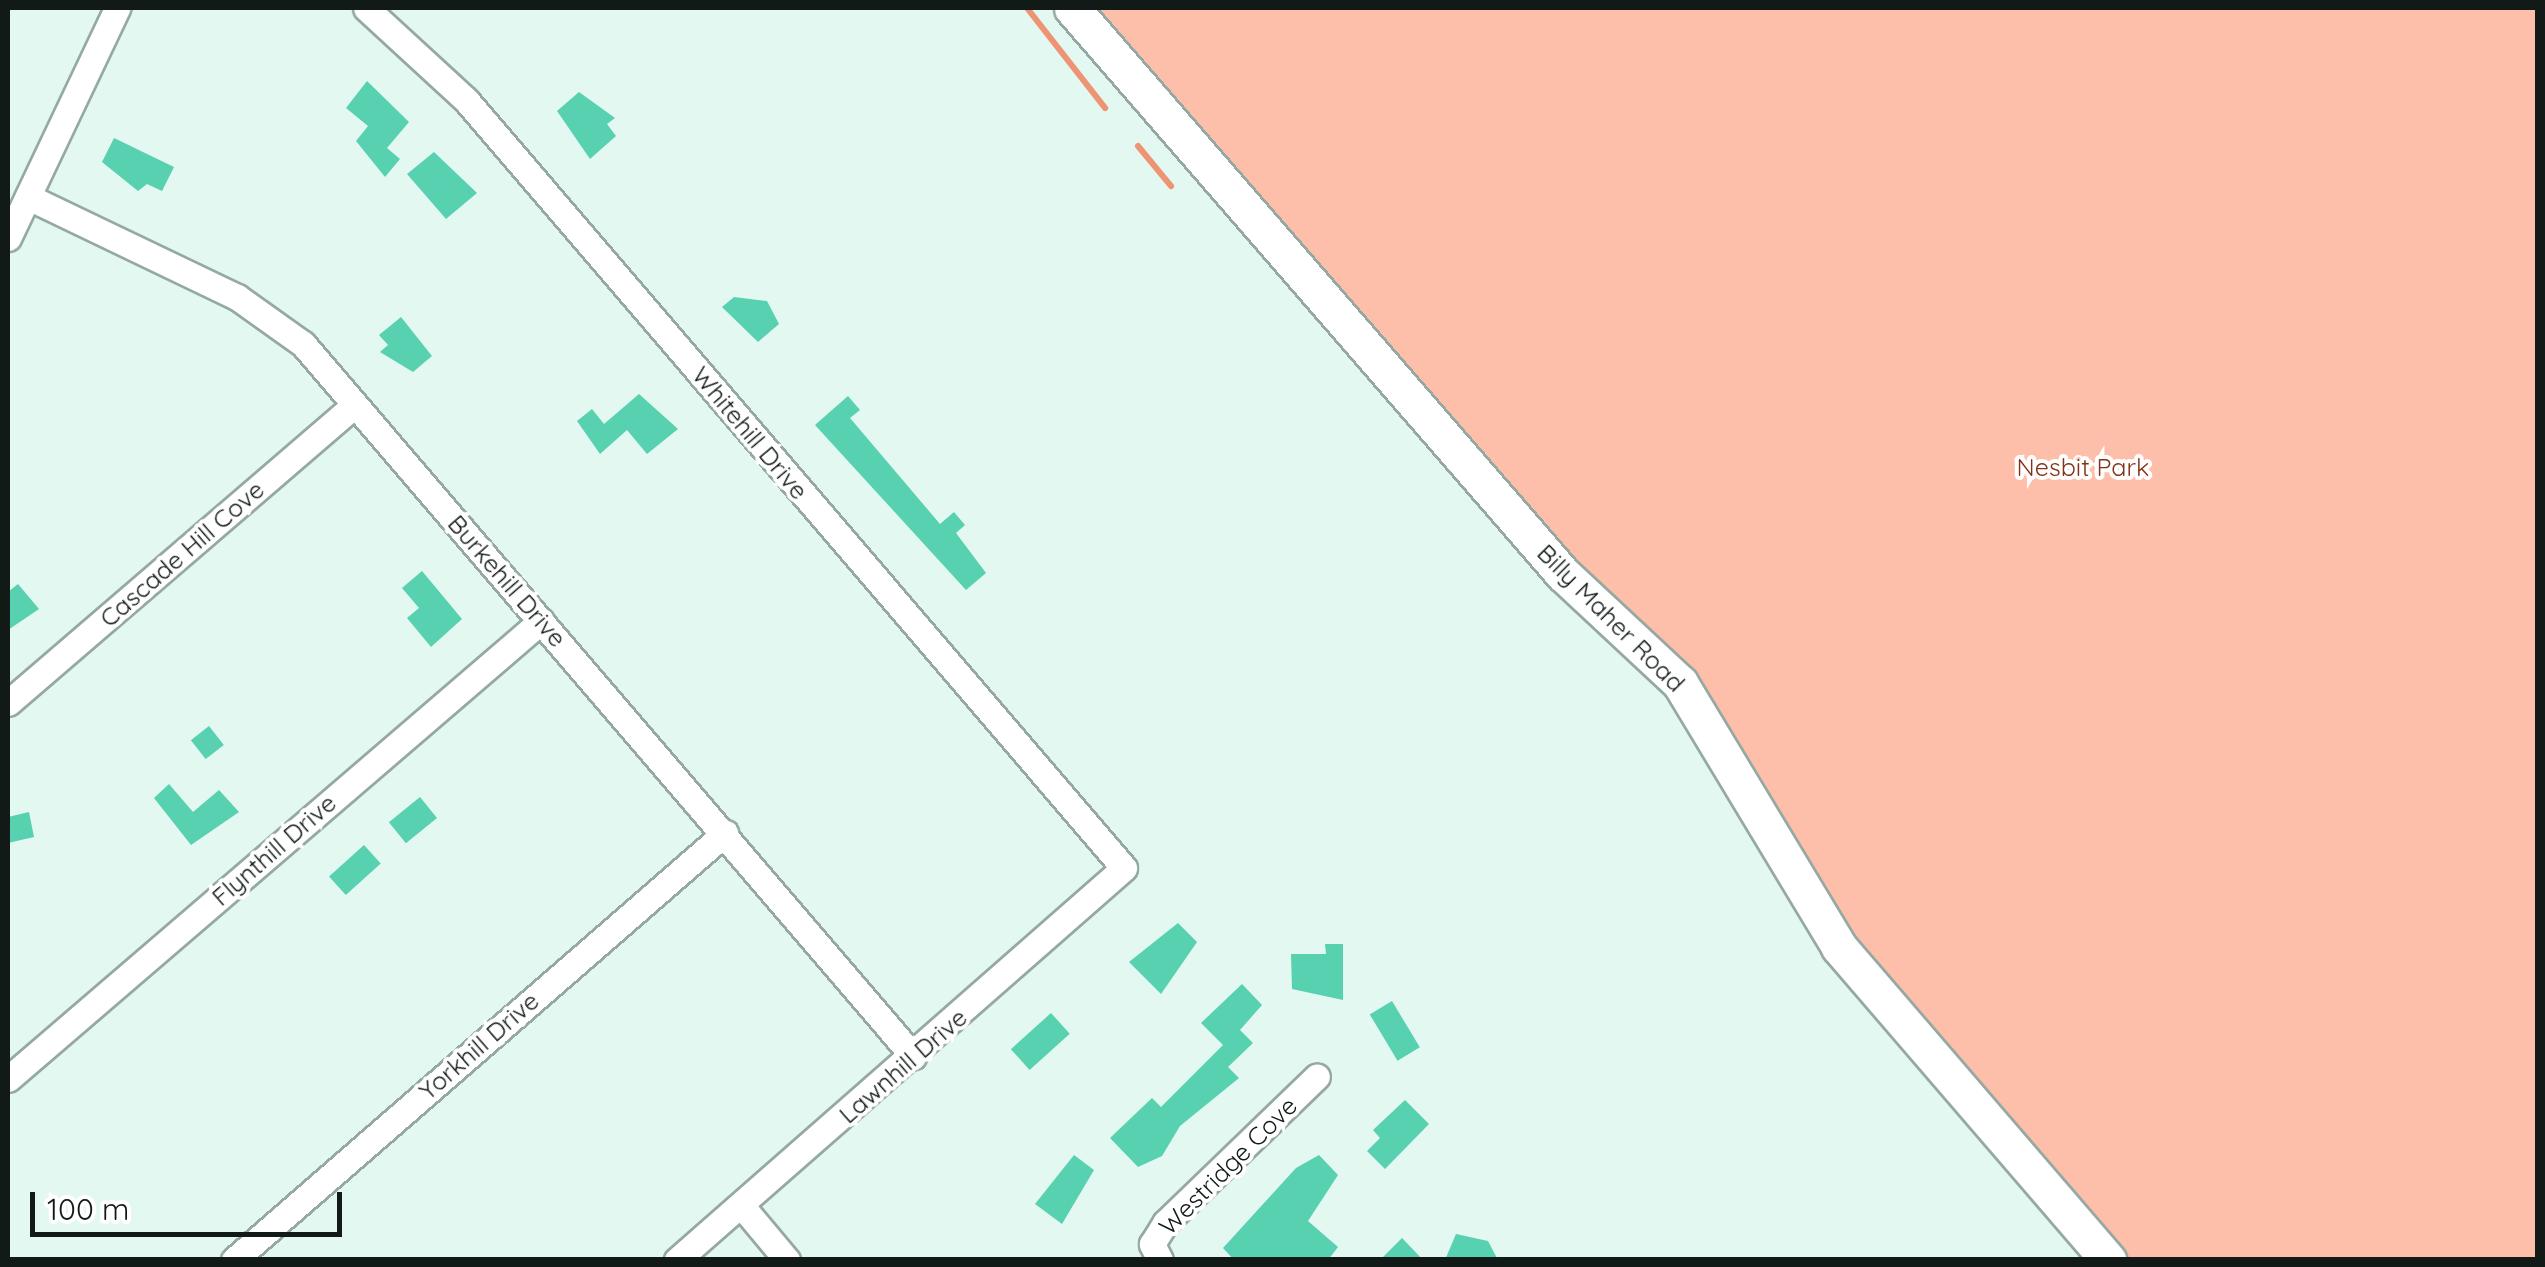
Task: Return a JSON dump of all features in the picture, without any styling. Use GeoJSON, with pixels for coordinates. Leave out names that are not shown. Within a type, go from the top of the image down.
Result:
{"type":"FeatureCollection","features":[{"type":"Feature","properties":{"kind":"main road","name":"Billy Maher Road"},"geometry":{"type":"LineString","coordinates":[[1072,8],[1563,574],[1680,683],[1838,947],[2108,1260]]}},
{"type":"Feature","properties":{"kind":"street"},"geometry":{"type":"LineString","coordinates":[[8,238],[117,8]]}},
{"type":"Feature","properties":{"kind":"street","name":"Whitehill Drive"},"geometry":{"type":"LineString","coordinates":[[366,8],[466,100],[1124,868]]}},
{"type":"Feature","properties":{"kind":"street","name":"Burkehill Drive"},"geometry":{"type":"LineString","coordinates":[[28,197],[262,312],[355,405],[913,1056]]}},
{"type":"Feature","properties":{"kind":"street","name":"Cascade Hill Cove"},"geometry":{"type":"LineString","coordinates":[[8,703],[355,405]]}},
{"type":"Feature","properties":{"kind":"street","name":"Flynthill Drive"},"geometry":{"type":"LineString","coordinates":[[8,1079],[541,622]]}},
{"type":"Feature","properties":{"kind":"street","name":"Yorkhill Drive"},"geometry":{"type":"LineString","coordinates":[[234,1260],[724,833]]}},
{"type":"Feature","properties":{"kind":"street","name":"Lawnhill Drive"},"geometry":{"type":"LineString","coordinates":[[677,1260],[1124,868]]}},
{"type":"Feature","properties":{"kind":"street","name":"Westridge Cove"},"geometry":{"type":"LineString","coordinates":[[1160,1260],[1152,1244],[1164,1223],[1317,1076]]}},
{"type":"Feature","properties":{"kind":"street"},"geometry":{"type":"LineString","coordinates":[[741,1205],[787,1260]]}},
{"type":"Feature","properties":{"kind":"green space","name":"Nesbit Park"},"geometry":{"type":"Polygon","coordinates":[[[1064,8],[2537,8],[2537,1259],[2104,1259],[1824,923],[1692,700],[1064,8]]]}},
{"type":"Feature","properties":{"kind":"building"},"geometry":{"type":"Polygon","coordinates":[[[367,81],[409,122],[387,148],[400,159],[385,177],[356,141],[368,126],[346,108],[367,81]]]}},
{"type":"Feature","properties":{"kind":"building"},"geometry":{"type":"Polygon","coordinates":[[[579,92],[615,118],[607,124],[616,136],[590,159],[557,111],[579,92]]]}},
{"type":"Feature","properties":{"kind":"building"},"geometry":{"type":"Polygon","coordinates":[[[114,138],[174,167],[162,191],[147,184],[138,191],[102,162],[114,138]]]}},
{"type":"Feature","properties":{"kind":"building"},"geometry":{"type":"Polygon","coordinates":[[[434,152],[477,193],[446,219],[407,174],[434,152]]]}},
{"type":"Feature","properties":{"kind":"building"},"geometry":{"type":"Polygon","coordinates":[[[734,297],[767,301],[779,324],[758,342],[722,307],[734,297]]]}},
{"type":"Feature","properties":{"kind":"building"},"geometry":{"type":"Polygon","coordinates":[[[401,317],[432,356],[413,372],[380,352],[388,345],[379,335],[401,317]]]}},
{"type":"Feature","properties":{"kind":"building"},"geometry":{"type":"Polygon","coordinates":[[[639,394],[678,429],[647,454],[627,430],[600,454],[577,421],[592,409],[604,424],[639,394]]]}},
{"type":"Feature","properties":{"kind":"building"},"geometry":{"type":"Polygon","coordinates":[[[848,396],[860,410],[850,418],[940,524],[954,512],[965,525],[956,533],[986,573],[966,590],[815,425],[848,396]]]}},
{"type":"Feature","properties":{"kind":"building"},"geometry":{"type":"Polygon","coordinates":[[[422,571],[462,619],[431,647],[407,618],[419,608],[402,588],[422,571]]]}},
{"type":"Feature","properties":{"kind":"building"},"geometry":{"type":"Polygon","coordinates":[[[18,584],[39,609],[8,630],[8,592],[18,584]]]}},
{"type":"Feature","properties":{"kind":"building"},"geometry":{"type":"Polygon","coordinates":[[[209,726],[224,745],[206,759],[191,740],[209,726]]]}},
{"type":"Feature","properties":{"kind":"building"},"geometry":{"type":"Polygon","coordinates":[[[169,784],[193,812],[219,790],[239,812],[191,845],[154,798],[169,784]]]}},
{"type":"Feature","properties":{"kind":"building"},"geometry":{"type":"Polygon","coordinates":[[[420,797],[437,818],[406,843],[389,822],[420,797]]]}},
{"type":"Feature","properties":{"kind":"building"},"geometry":{"type":"Polygon","coordinates":[[[29,812],[34,837],[8,843],[8,817],[29,812]]]}},
{"type":"Feature","properties":{"kind":"building"},"geometry":{"type":"Polygon","coordinates":[[[364,845],[381,864],[346,895],[329,876],[364,845]]]}},
{"type":"Feature","properties":{"kind":"building"},"geometry":{"type":"Polygon","coordinates":[[[1178,923],[1197,942],[1161,994],[1129,962],[1178,923]]]}},
{"type":"Feature","properties":{"kind":"building"},"geometry":{"type":"Polygon","coordinates":[[[1325,944],[1343,944],[1343,1000],[1292,989],[1291,954],[1326,954],[1325,944]]]}},
{"type":"Feature","properties":{"kind":"building"},"geometry":{"type":"Polygon","coordinates":[[[1242,984],[1262,1005],[1240,1030],[1253,1043],[1228,1067],[1239,1078],[1180,1126],[1162,1156],[1138,1167],[1110,1138],[1152,1098],[1161,1107],[1223,1045],[1201,1023],[1242,984]]]}},
{"type":"Feature","properties":{"kind":"building"},"geometry":{"type":"Polygon","coordinates":[[[1392,1001],[1420,1047],[1398,1061],[1370,1014],[1392,1001]]]}},
{"type":"Feature","properties":{"kind":"building"},"geometry":{"type":"Polygon","coordinates":[[[1051,1013],[1070,1034],[1030,1070],[1011,1049],[1051,1013]]]}},
{"type":"Feature","properties":{"kind":"building"},"geometry":{"type":"Polygon","coordinates":[[[1405,1100],[1429,1124],[1385,1169],[1367,1151],[1380,1138],[1373,1130],[1405,1100]]]}},
{"type":"Feature","properties":{"kind":"building"},"geometry":{"type":"Polygon","coordinates":[[[1074,1155],[1094,1170],[1062,1224],[1035,1204],[1074,1155]]]}},
{"type":"Feature","properties":{"kind":"building"},"geometry":{"type":"Polygon","coordinates":[[[1319,1155],[1338,1175],[1308,1221],[1338,1247],[1328,1260],[1234,1260],[1223,1248],[1296,1168],[1319,1155]]]}},
{"type":"Feature","properties":{"kind":"building"},"geometry":{"type":"Polygon","coordinates":[[[1456,1234],[1488,1241],[1498,1260],[1445,1260],[1456,1234]]]}},
{"type":"Feature","properties":{"kind":"building"},"geometry":{"type":"Polygon","coordinates":[[[1402,1238],[1423,1260],[1380,1260],[1402,1238]]]}},
{"type":"Feature","properties":{"kind":"waterway"},"geometry":{"type":"LineString","coordinates":[[1027,8],[1105,108]]}},
{"type":"Feature","properties":{"kind":"waterway"},"geometry":{"type":"LineString","coordinates":[[1138,146],[1171,186]]}}]}
